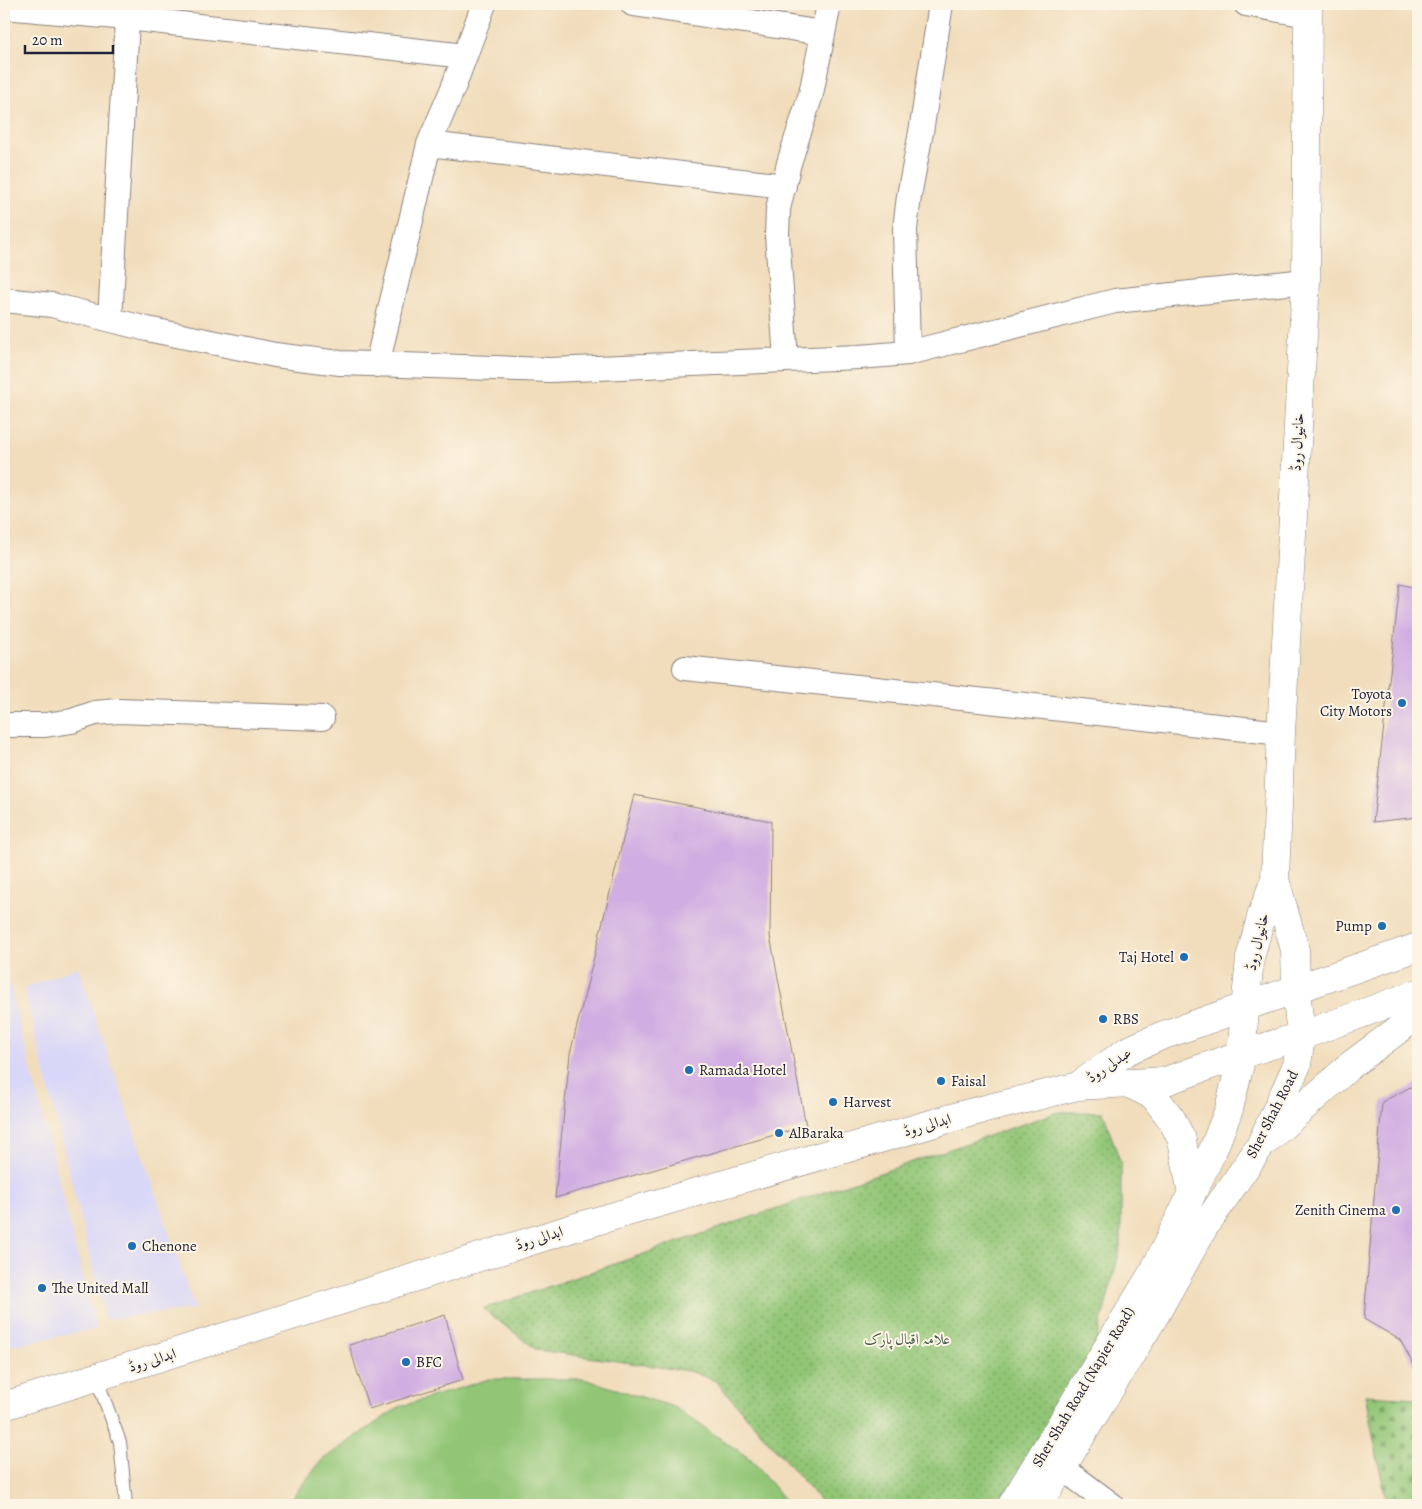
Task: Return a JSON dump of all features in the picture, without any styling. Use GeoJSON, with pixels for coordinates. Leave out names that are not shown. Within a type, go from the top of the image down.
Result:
{"type":"FeatureCollection","features":[{"type":"Feature","properties":{"kind":"main road","name":"خانیوال روڈ"},"geometry":{"type":"LineString","coordinates":[[1296,989],[1295,950],[1276,879],[1280,733],[1306,281],[1308,9]]}},
{"type":"Feature","properties":{"kind":"main road","name":"خانیوال روڈ"},"geometry":{"type":"LineString","coordinates":[[1246,1006],[1250,958],[1262,914],[1276,879]]}},
{"type":"Feature","properties":{"kind":"main road","name":"عبدلی روڈ"},"geometry":{"type":"LineString","coordinates":[[1078,1086],[1127,1051],[1162,1036],[1418,947]]}},
{"type":"Feature","properties":{"kind":"main road","name":"Sher Shah Road"},"geometry":{"type":"LineString","coordinates":[[1165,1274],[1204,1227],[1259,1148],[1297,1065],[1301,1036],[1296,989]]}},
{"type":"Feature","properties":{"kind":"main road","name":"عبدلی روڈ"},"geometry":{"type":"LineString","coordinates":[[1078,1086],[1166,1081],[1242,1054],[1301,1036],[1418,993]]}},
{"type":"Feature","properties":{"kind":"main road"},"geometry":{"type":"LineString","coordinates":[[1165,1274],[1192,1194],[1214,1150],[1228,1110],[1242,1054],[1246,1006]]}},
{"type":"Feature","properties":{"kind":"main road"},"geometry":{"type":"LineString","coordinates":[[1259,1148],[1352,1064],[1418,1015]]}},
{"type":"Feature","properties":{"kind":"main road"},"geometry":{"type":"LineString","coordinates":[[1129,1084],[1154,1096],[1172,1120],[1182,1140],[1192,1194]]}},
{"type":"Feature","properties":{"kind":"main road","name":"ابدالی روڈ"},"geometry":{"type":"LineString","coordinates":[[4,1406],[576,1227],[969,1113],[1078,1086]]}},
{"type":"Feature","properties":{"kind":"main road","name":"Sher Shah Road (Napier Road)"},"geometry":{"type":"LineString","coordinates":[[1039,1505],[1154,1317],[1165,1274]]}},
{"type":"Feature","properties":{"kind":"main road","name":"Sher Shah Road (Napier Road)"},"geometry":{"type":"LineString","coordinates":[[1012,1505],[1165,1274]]}},
{"type":"Feature","properties":{"kind":"street"},"geometry":{"type":"LineString","coordinates":[[377,365],[429,144],[484,4]]}},
{"type":"Feature","properties":{"kind":"street"},"geometry":{"type":"LineString","coordinates":[[633,4],[823,33]]}},
{"type":"Feature","properties":{"kind":"street"},"geometry":{"type":"LineString","coordinates":[[786,359],[777,235],[778,209],[811,94],[829,4]]}},
{"type":"Feature","properties":{"kind":"street"},"geometry":{"type":"LineString","coordinates":[[908,353],[906,229],[909,196],[921,132],[940,4]]}},
{"type":"Feature","properties":{"kind":"street"},"geometry":{"type":"LineString","coordinates":[[1246,4],[1308,9]]}},
{"type":"Feature","properties":{"kind":"street"},"geometry":{"type":"LineString","coordinates":[[4,7],[127,11],[465,56]]}},
{"type":"Feature","properties":{"kind":"street"},"geometry":{"type":"LineString","coordinates":[[110,319],[127,11]]}},
{"type":"Feature","properties":{"kind":"street"},"geometry":{"type":"LineString","coordinates":[[429,144],[784,186]]}},
{"type":"Feature","properties":{"kind":"street"},"geometry":{"type":"LineString","coordinates":[[4,300],[52,305],[148,330],[275,355],[340,363],[550,370],[786,359],[859,358],[908,353],[1115,302],[1306,281]]}},
{"type":"Feature","properties":{"kind":"street"},"geometry":{"type":"LineString","coordinates":[[686,668],[1280,733]]}},
{"type":"Feature","properties":{"kind":"street"},"geometry":{"type":"LineString","coordinates":[[4,724],[45,724],[72,721],[95,713],[118,710],[322,718]]}},
{"type":"Feature","properties":{"kind":"street"},"geometry":{"type":"LineString","coordinates":[[1061,1467],[1112,1505]]}},
{"type":"Feature","properties":{"kind":"lane"},"geometry":{"type":"LineString","coordinates":[[96,1377],[120,1442],[126,1505]]}},
{"type":"Feature","properties":{"kind":"shaded area"},"geometry":{"type":"Polygon","coordinates":[[[4,963],[96,1329],[4,1347],[4,963]]]}},
{"type":"Feature","properties":{"kind":"shaded area"},"geometry":{"type":"Polygon","coordinates":[[[78,967],[195,1309],[105,1319],[24,988],[78,967]]]}},
{"type":"Feature","properties":{"kind":"green space","name":"علامہ اقبال پارک"},"geometry":{"type":"Polygon","coordinates":[[[1058,1112],[1103,1112],[1121,1164],[1121,1246],[1094,1350],[1001,1505],[824,1505],[716,1381],[689,1371],[537,1350],[483,1309],[1058,1112]]]}},
{"type":"Feature","properties":{"kind":"green space"},"geometry":{"type":"Polygon","coordinates":[[[489,1379],[584,1379],[674,1407],[752,1460],[788,1505],[286,1505],[322,1460],[399,1407],[489,1379]]]}},
{"type":"Feature","properties":{"kind":"green space"},"geometry":{"type":"Polygon","coordinates":[[[1365,1395],[1418,1398],[1418,1505],[1387,1505],[1365,1395]]]}},
{"type":"Feature","properties":{"kind":"building","name":"Toyota City Motors"},"geometry":{"type":"Polygon","coordinates":[[[1400,584],[1418,588],[1418,817],[1373,822],[1400,584]]]}},
{"type":"Feature","properties":{"kind":"building","name":"Ramada Hotel"},"geometry":{"type":"Polygon","coordinates":[[[634,795],[771,821],[770,936],[806,1126],[555,1198],[570,1054],[634,795]]]}},
{"type":"Feature","properties":{"kind":"building","name":"Zenith Cinema"},"geometry":{"type":"Polygon","coordinates":[[[1418,1083],[1418,1372],[1400,1340],[1364,1319],[1382,1102],[1418,1083]]]}},
{"type":"Feature","properties":{"kind":"building","name":"BFC"},"geometry":{"type":"Polygon","coordinates":[[[445,1315],[463,1380],[369,1409],[349,1345],[445,1315]]]}},
{"type":"Feature","properties":{"kind":"place","name":"Toyota City Motors"},"geometry":{"type":"Point","coordinates":[1402,703]}},
{"type":"Feature","properties":{"kind":"place","name":"Pump"},"geometry":{"type":"Point","coordinates":[1382,926]}},
{"type":"Feature","properties":{"kind":"place","name":"Taj Hotel"},"geometry":{"type":"Point","coordinates":[1184,957]}},
{"type":"Feature","properties":{"kind":"place","name":"RBS"},"geometry":{"type":"Point","coordinates":[1103,1019]}},
{"type":"Feature","properties":{"kind":"place","name":"Ramada Hotel"},"geometry":{"type":"Point","coordinates":[689,1070]}},
{"type":"Feature","properties":{"kind":"place","name":"Faisal"},"geometry":{"type":"Point","coordinates":[941,1081]}},
{"type":"Feature","properties":{"kind":"place","name":"Harvest"},"geometry":{"type":"Point","coordinates":[833,1102]}},
{"type":"Feature","properties":{"kind":"place","name":"AlBaraka"},"geometry":{"type":"Point","coordinates":[779,1133]}},
{"type":"Feature","properties":{"kind":"place","name":"Zenith Cinema"},"geometry":{"type":"Point","coordinates":[1396,1210]}},
{"type":"Feature","properties":{"kind":"place","name":"Chenone"},"geometry":{"type":"Point","coordinates":[132,1246]}},
{"type":"Feature","properties":{"kind":"place","name":"The United Mall"},"geometry":{"type":"Point","coordinates":[42,1288]}},
{"type":"Feature","properties":{"kind":"place","name":"BFC"},"geometry":{"type":"Point","coordinates":[406,1362]}}]}
